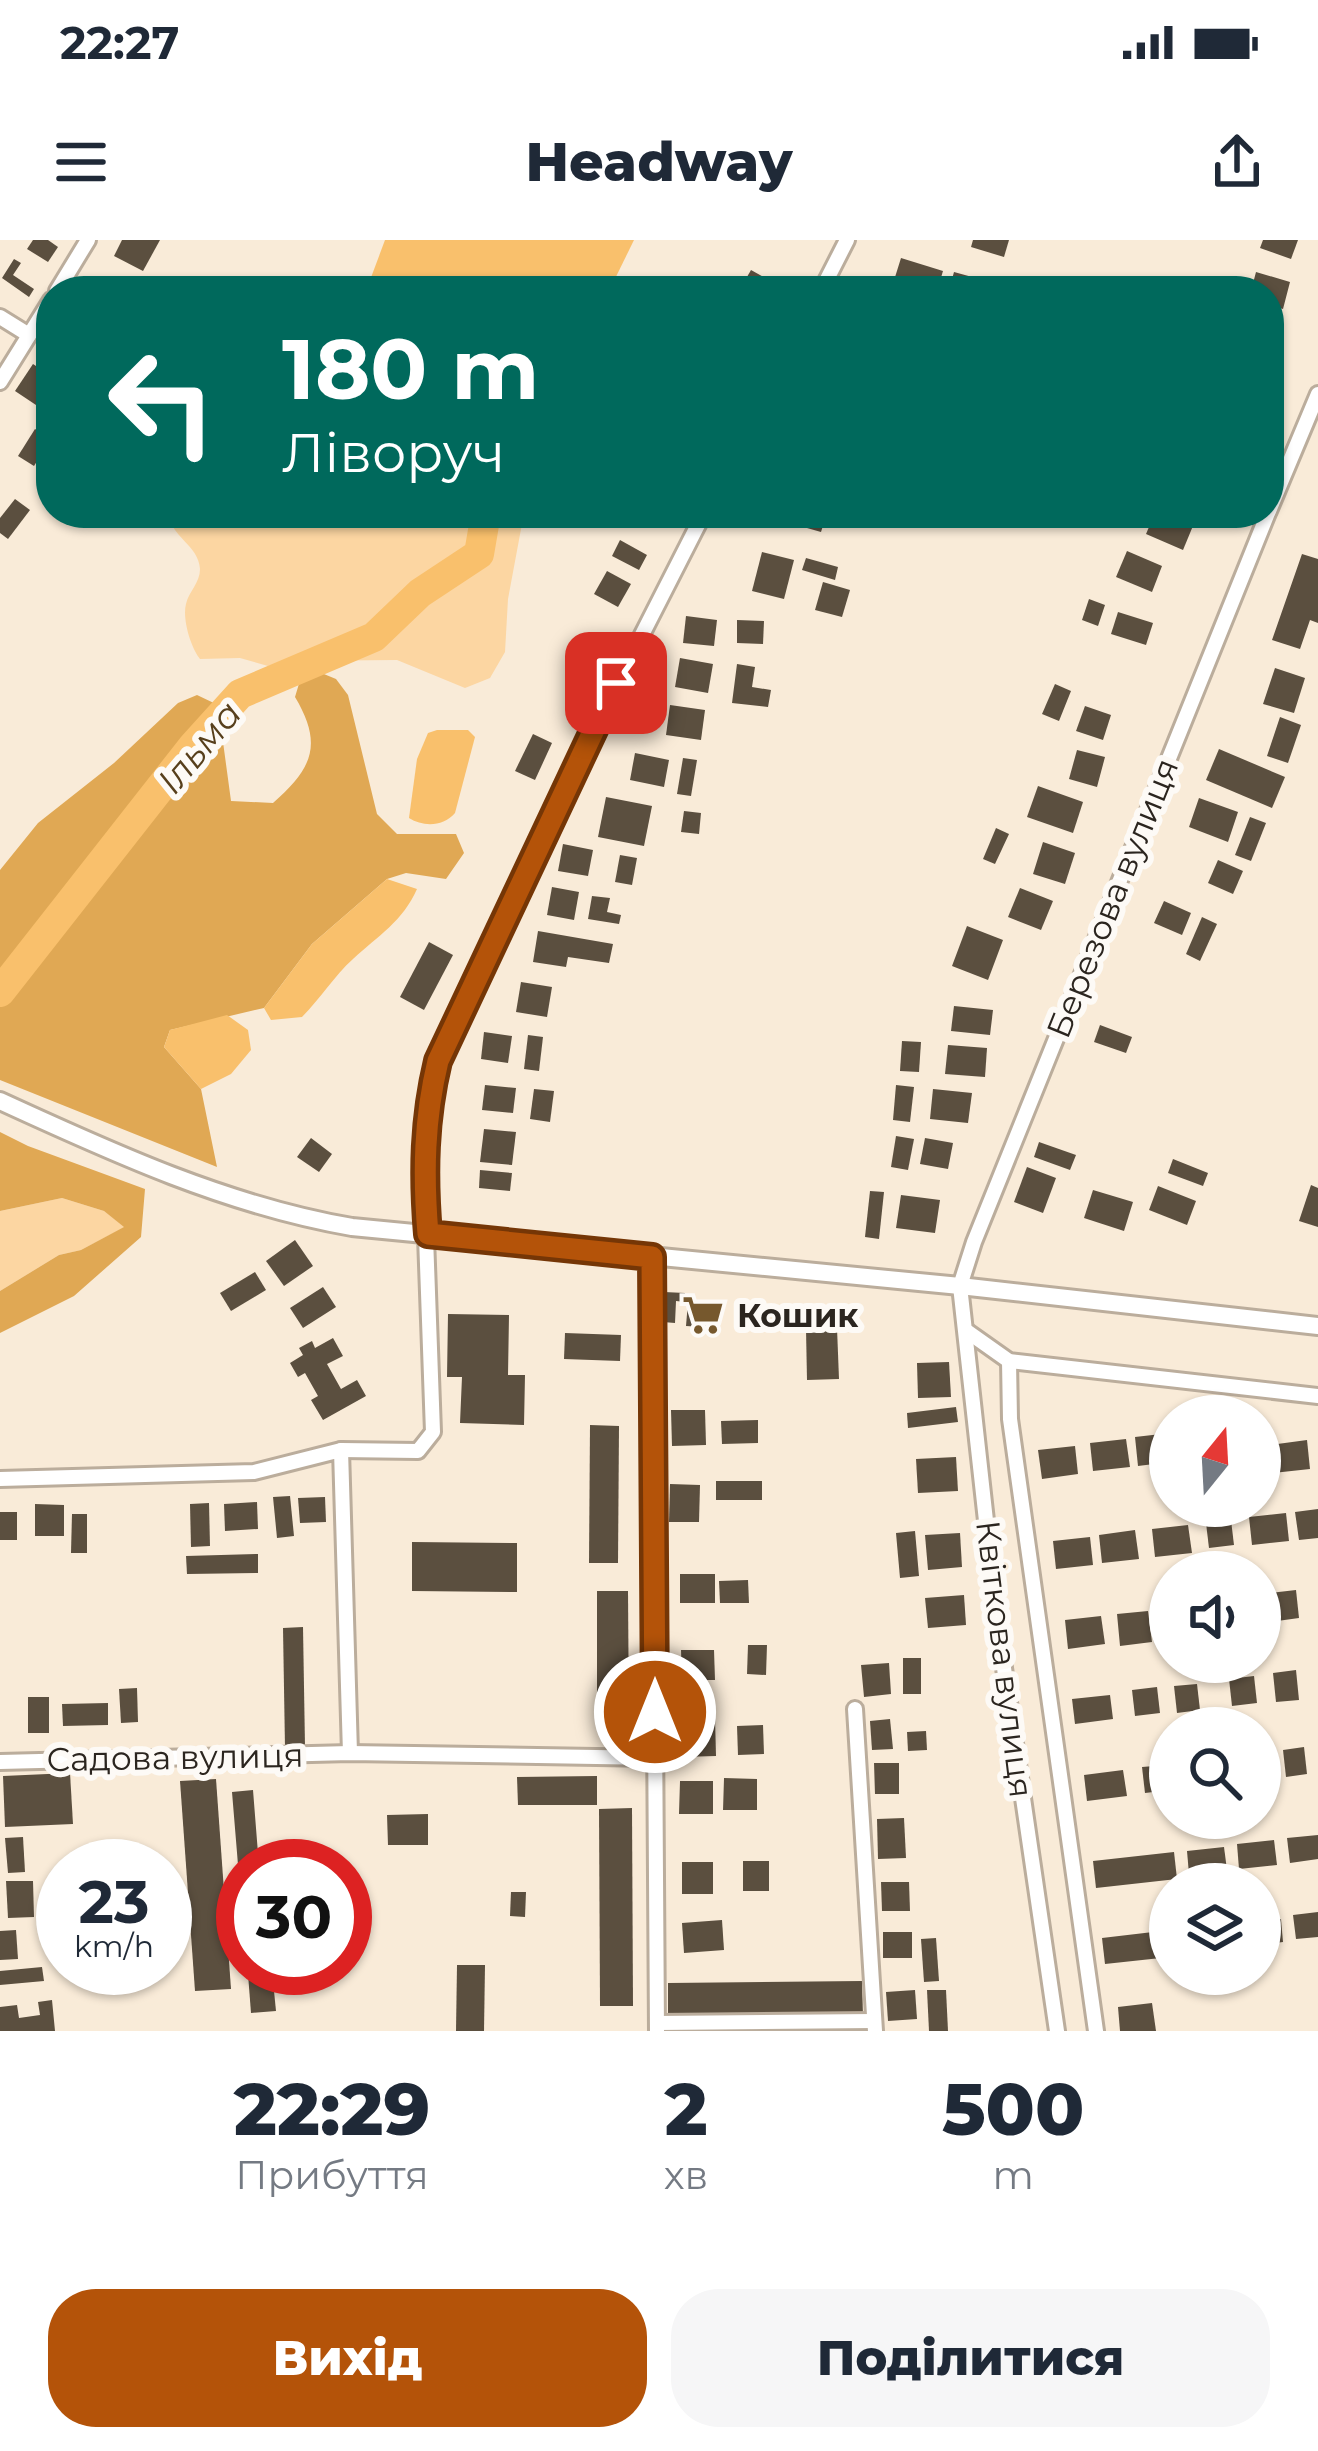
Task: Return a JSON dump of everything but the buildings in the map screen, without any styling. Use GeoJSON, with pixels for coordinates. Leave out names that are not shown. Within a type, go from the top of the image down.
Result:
{"type":"FeatureCollection","features":[{"type":"Feature","properties":{"kind":"street"},"geometry":{"type":"LineString","coordinates":[[66,276],[88,240]]}},
{"type":"Feature","properties":{"kind":"street"},"geometry":{"type":"LineString","coordinates":[[829,276],[847,240]]}},
{"type":"Feature","properties":{"kind":"street"},"geometry":{"type":"LineString","coordinates":[[0,317],[29,335]]}},
{"type":"Feature","properties":{"kind":"street"},"geometry":{"type":"LineString","coordinates":[[0,382],[36,324]]}},
{"type":"Feature","properties":{"kind":"street","name":"Березова вулиця"},"geometry":{"type":"LineString","coordinates":[[1284,476],[1318,394]]}},
{"type":"Feature","properties":{"kind":"street"},"geometry":{"type":"LineString","coordinates":[[0,1479],[254,1472],[341,1450],[418,1450],[434,1432],[424,1181],[427,1107],[438,1061],[596,725],[696,528]]}},
{"type":"Feature","properties":{"kind":"street","name":"Березова вулиця"},"geometry":{"type":"LineString","coordinates":[[960,1286],[1263,528]]}},
{"type":"Feature","properties":{"kind":"street"},"geometry":{"type":"LineString","coordinates":[[0,1101],[228,1197],[302,1218],[1318,1325]]}},
{"type":"Feature","properties":{"kind":"street"},"geometry":{"type":"LineString","coordinates":[[652,1257],[657,2027],[874,2026],[855,1708]]}},
{"type":"Feature","properties":{"kind":"street","name":"Квіткова вулиця"},"geometry":{"type":"LineString","coordinates":[[960,1286],[997,1620],[1057,2031]]}},
{"type":"Feature","properties":{"kind":"street"},"geometry":{"type":"LineString","coordinates":[[968,1332],[1010,1361],[1318,1396]]}},
{"type":"Feature","properties":{"kind":"street"},"geometry":{"type":"LineString","coordinates":[[1010,1361],[1010,1419],[1096,2031]]}},
{"type":"Feature","properties":{"kind":"street","name":"Садова вулиця"},"geometry":{"type":"LineString","coordinates":[[341,1450],[350,1753]]}},
{"type":"Feature","properties":{"kind":"street","name":"Садова вулиця"},"geometry":{"type":"LineString","coordinates":[[0,1762],[350,1753],[655,1757]]}},
{"type":"Feature","properties":{"kind":"shaded area"},"geometry":{"type":"Polygon","coordinates":[[[385,240],[634,240],[616,276],[372,276],[385,240]]]}},
{"type":"Feature","properties":{"kind":"shaded area"},"geometry":{"type":"Polygon","coordinates":[[[174,528],[521,528],[508,599],[505,652],[490,678],[465,688],[397,660],[288,661],[268,666],[240,658],[200,659],[188,633],[185,610],[200,574],[195,553],[174,528]]]}},
{"type":"Feature","properties":{"kind":"shaded area"},"geometry":{"type":"Polygon","coordinates":[[[319,672],[336,679],[348,695],[377,814],[397,834],[456,834],[464,853],[446,879],[406,873],[387,879],[312,944],[264,1008],[170,1030],[164,1047],[201,1089],[217,1167],[0,1080],[0,870],[38,823],[114,763],[178,703],[197,695],[218,705],[231,801],[273,803],[297,778],[310,754],[309,728],[295,697],[301,677],[319,672]]]}},
{"type":"Feature","properties":{"kind":"shaded area"},"geometry":{"type":"Polygon","coordinates":[[[468,730],[475,737],[455,813],[439,823],[420,823],[409,818],[417,759],[428,733],[468,730]]]}},
{"type":"Feature","properties":{"kind":"shaded area"},"geometry":{"type":"Polygon","coordinates":[[[387,879],[417,889],[405,910],[346,965],[302,1017],[271,1020],[264,1008],[312,944],[387,879]]]}},
{"type":"Feature","properties":{"kind":"shaded area"},"geometry":{"type":"Polygon","coordinates":[[[227,1015],[248,1030],[251,1050],[231,1074],[201,1089],[164,1047],[170,1030],[227,1015]]]}},
{"type":"Feature","properties":{"kind":"shaded area"},"geometry":{"type":"Polygon","coordinates":[[[0,1132],[145,1189],[141,1237],[74,1296],[0,1333],[0,1291],[59,1255],[81,1250],[124,1227],[104,1211],[62,1198],[0,1211],[0,1132]]]}},
{"type":"Feature","properties":{"kind":"shaded area"},"geometry":{"type":"Polygon","coordinates":[[[62,1198],[104,1211],[125,1227],[81,1250],[59,1255],[0,1291],[0,1211],[62,1198]]]}},
{"type":"Feature","properties":{"kind":"waterway","name":"Ільма"},"geometry":{"type":"LineString","coordinates":[[0,992],[193,746],[240,694],[374,637],[420,593],[479,554],[483,528]]}},
{"type":"Feature","properties":{"kind":"place","name":"Кошик"},"geometry":{"type":"Point","coordinates":[703,1315]}},
{"type":"Feature","properties":{"kind":"route"},"geometry":{"type":"LineString","coordinates":[[616,683],[438,1061],[427,1107],[424,1181],[428,1234],[652,1257],[655,1712]]}}]}
